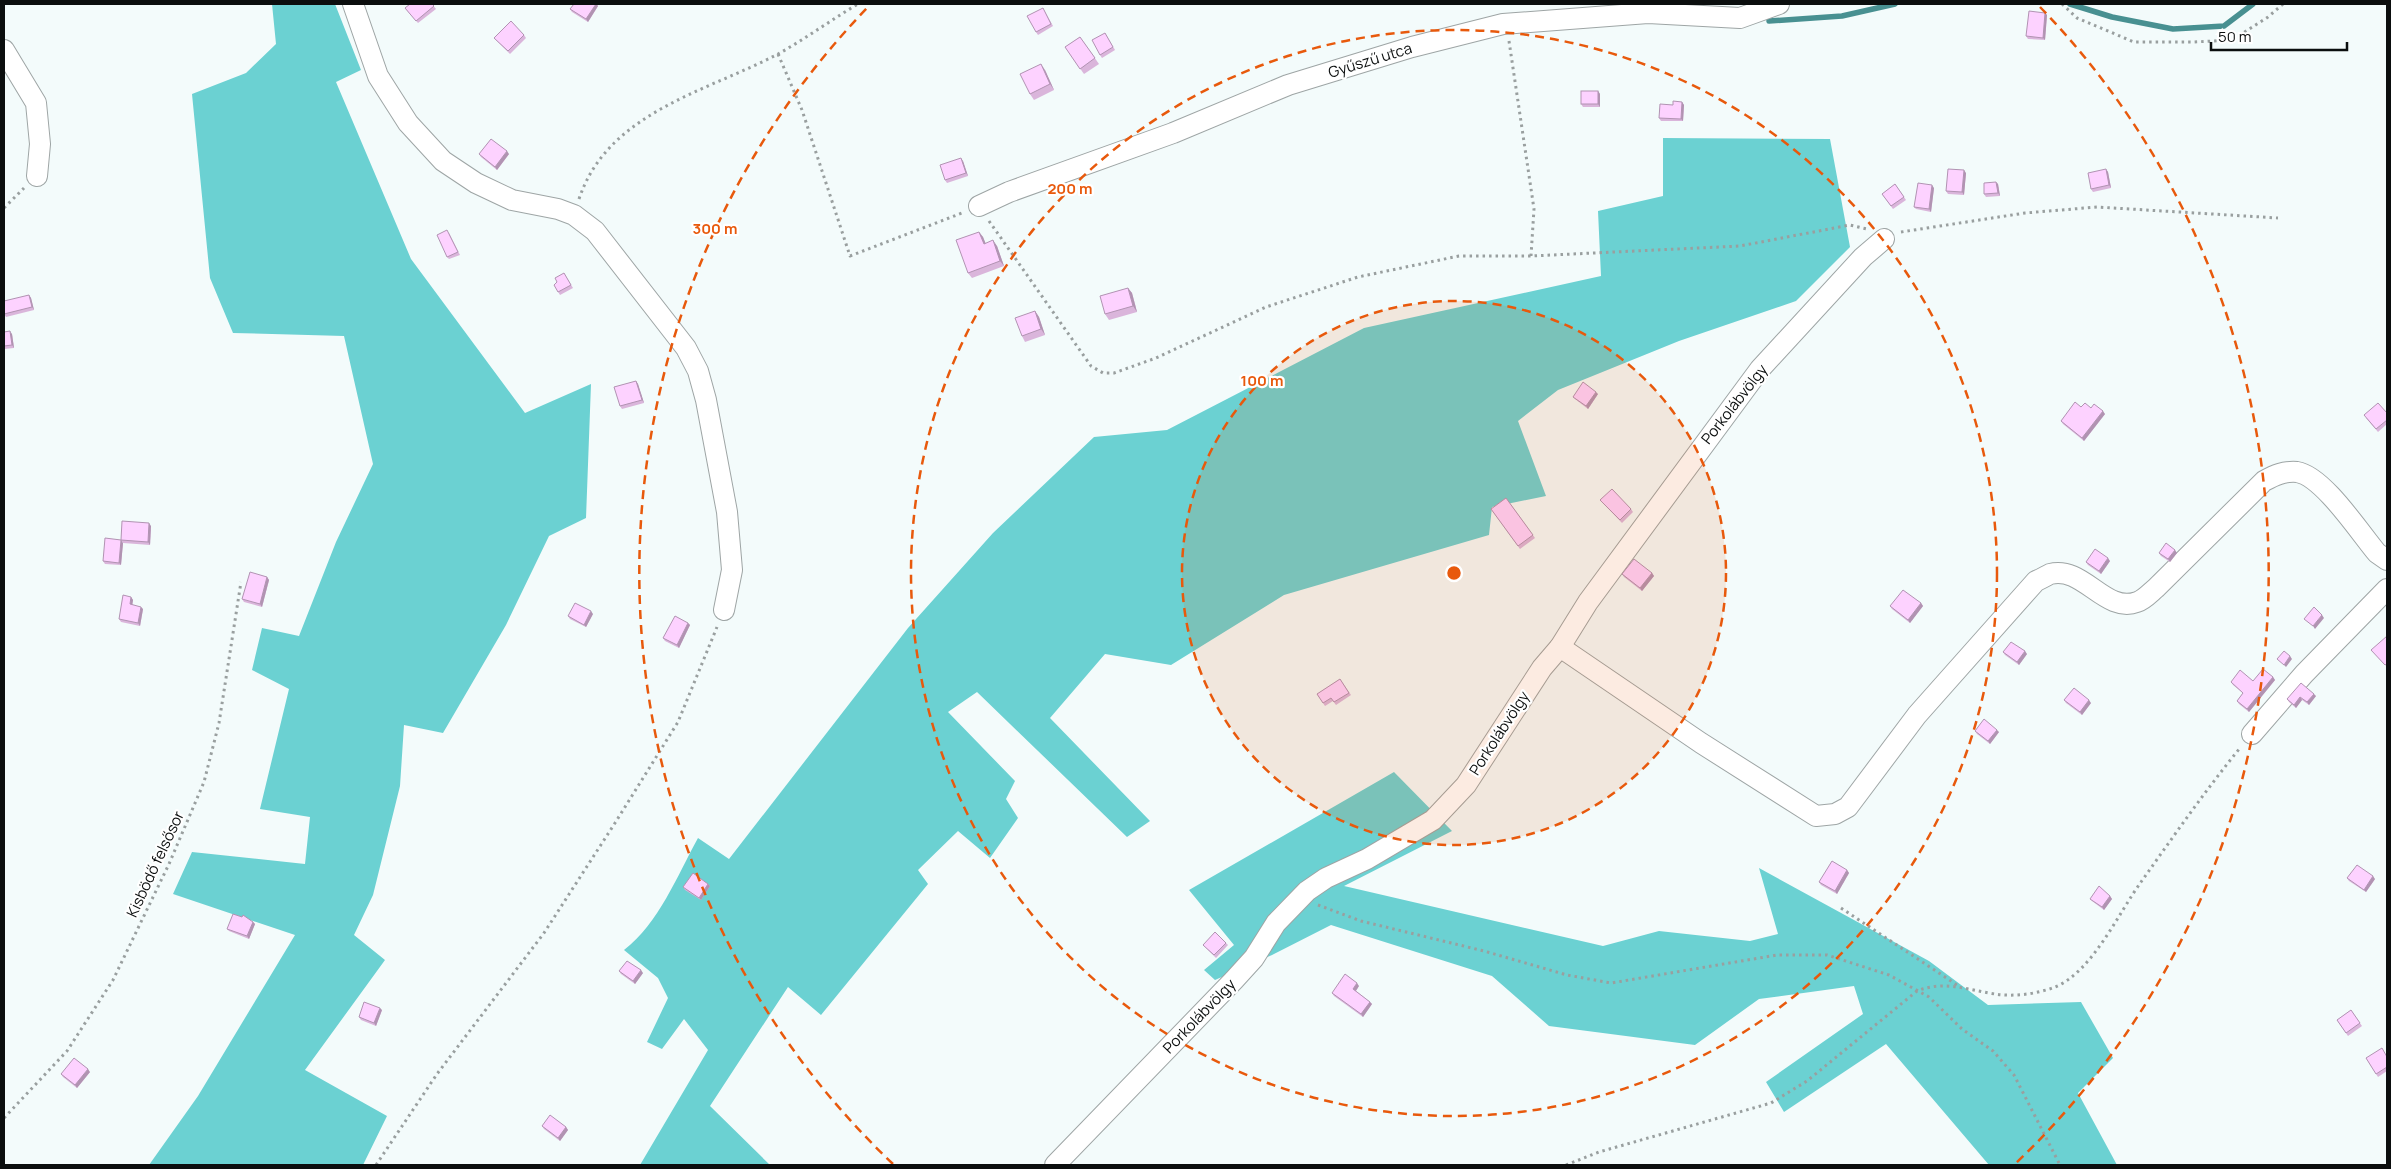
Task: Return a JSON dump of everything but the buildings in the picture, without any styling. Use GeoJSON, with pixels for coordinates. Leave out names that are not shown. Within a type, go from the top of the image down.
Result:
{"type":"FeatureCollection","features":[{"type":"Feature","properties":{"kind":"street"},"geometry":{"type":"LineString","coordinates":[[353,4],[378,76],[408,123],[443,161],[476,183],[512,200],[558,209],[574,215],[595,231],[686,348],[698,372],[706,400],[727,512],[732,570],[724,610]]}},
{"type":"Feature","properties":{"kind":"street","name":"Gyűszű utca"},"geometry":{"type":"LineString","coordinates":[[979,206],[1009,192],[1173,133],[1288,85],[1412,47],[1506,24],[1648,13],[1740,18],[1779,4]]}},
{"type":"Feature","properties":{"kind":"street"},"geometry":{"type":"LineString","coordinates":[[4,50],[36,104],[40,144],[37,176]]}},
{"type":"Feature","properties":{"kind":"street","name":"Porkolábvölgy"},"geometry":{"type":"LineString","coordinates":[[1055,1165],[1234,980],[1254,958],[1276,923],[1303,897],[1326,878],[1367,859],[1433,820],[1466,785],[1542,668],[1560,647],[1588,602],[1760,369],[1863,258],[1884,239]]}},
{"type":"Feature","properties":{"kind":"street"},"geometry":{"type":"LineString","coordinates":[[1560,647],[1701,743],[1816,816],[1835,814],[1848,807],[1917,715],[2036,581],[2052,574],[2066,575],[2083,582],[2110,600],[2124,604],[2138,602],[2156,588],[2264,481],[2280,473],[2298,472],[2312,479],[2326,492],[2377,553],[2387,560]]}},
{"type":"Feature","properties":{"kind":"street"},"geometry":{"type":"LineString","coordinates":[[2252,734],[2304,674],[2387,589]]}},
{"type":"Feature","properties":{"kind":"path"},"geometry":{"type":"LineString","coordinates":[[574,215],[586,179],[604,152],[635,125],[682,97],[778,54],[858,4]]}},
{"type":"Feature","properties":{"kind":"path"},"geometry":{"type":"LineString","coordinates":[[2062,4],[2077,18],[2134,42],[2194,42],[2232,40],[2268,17],[2283,4]]}},
{"type":"Feature","properties":{"kind":"path"},"geometry":{"type":"LineString","coordinates":[[1506,24],[1534,209],[1531,256]]}},
{"type":"Feature","properties":{"kind":"path"},"geometry":{"type":"LineString","coordinates":[[778,54],[802,110],[850,256],[979,206],[1091,366],[1103,373],[1114,373],[1156,358],[1266,307],[1358,277],[1459,256],[1531,256],[1740,246],[1850,225],[1866,228],[1884,239],[1889,234],[2024,213],[2097,207],[2278,218]]}},
{"type":"Feature","properties":{"kind":"path"},"geometry":{"type":"LineString","coordinates":[[4,208],[37,176]]}},
{"type":"Feature","properties":{"kind":"path","name":"Kisbödő felsősor"},"geometry":{"type":"LineString","coordinates":[[4,1118],[67,1051],[113,980],[169,864],[204,782],[220,724],[241,582]]}},
{"type":"Feature","properties":{"kind":"path"},"geometry":{"type":"LineString","coordinates":[[376,1165],[437,1074],[544,933],[678,722],[724,610]]}},
{"type":"Feature","properties":{"kind":"path"},"geometry":{"type":"LineString","coordinates":[[1566,1165],[1599,1152],[1771,1103],[1807,1081],[1917,990],[1932,984],[1960,987],[1997,995],[2031,994],[2056,987],[2076,973],[2102,942],[2134,892],[2208,787],[2252,734]]}},
{"type":"Feature","properties":{"kind":"path"},"geometry":{"type":"LineString","coordinates":[[1303,897],[1330,911],[1361,921],[1484,951],[1567,975],[1611,983],[1777,955],[1827,955],[1889,975],[1929,997],[1962,1029],[1992,1051],[2014,1074],[2042,1134],[2060,1165]]}},
{"type":"Feature","properties":{"kind":"path"},"geometry":{"type":"LineString","coordinates":[[1841,908],[1960,987]]}},
{"type":"Feature","properties":{"kind":"shaded area"},"geometry":{"type":"Polygon","coordinates":[[[272,4],[335,4],[361,70],[336,82],[411,259],[525,413],[591,384],[586,518],[549,536],[506,625],[443,733],[404,725],[400,786],[373,895],[354,935],[385,960],[305,1070],[387,1116],[363,1165],[149,1165],[198,1096],[295,935],[173,894],[192,852],[305,864],[310,817],[260,809],[289,689],[252,670],[262,628],[299,636],[336,542],[373,464],[344,336],[233,333],[210,278],[192,94],[246,73],[276,44],[272,4]]]}},
{"type":"Feature","properties":{"kind":"shaded area"},"geometry":{"type":"Polygon","coordinates":[[[1663,138],[1830,139],[1850,247],[1796,301],[1679,341],[1558,390],[1518,421],[1546,496],[1492,507],[1489,535],[1284,595],[1171,665],[1105,654],[1050,718],[1150,821],[1127,837],[977,692],[948,712],[1015,781],[1006,799],[1018,818],[990,858],[958,831],[918,870],[928,884],[821,1015],[788,987],[710,1106],[770,1165],[640,1165],[708,1050],[684,1019],[662,1049],[647,1042],[668,998],[658,978],[624,950],[636,939],[657,913],[698,838],[729,859],[908,628],[993,533],[1094,437],[1167,430],[1364,328],[1601,276],[1598,211],[1663,196],[1663,138]]]}},
{"type":"Feature","properties":{"kind":"shaded area"},"geometry":{"type":"Polygon","coordinates":[[[1394,772],[1452,831],[1344,886],[1603,946],[1659,931],[1750,941],[1778,934],[1759,868],[1929,961],[1988,1005],[2081,1002],[2113,1058],[2078,1093],[2117,1165],[1989,1165],[1886,1044],[1784,1112],[1766,1082],[1863,1014],[1854,986],[1759,999],[1695,1045],[1549,1026],[1492,976],[1331,925],[1272,955],[1215,980],[1204,970],[1234,945],[1189,890],[1394,772]]]}},
{"type":"Feature","properties":{"kind":"waterway"},"geometry":{"type":"LineString","coordinates":[[1769,21],[1842,16],[1895,4]]}},
{"type":"Feature","properties":{"kind":"waterway"},"geometry":{"type":"LineString","coordinates":[[2070,4],[2112,17],[2173,29],[2224,26],[2253,4]]}}]}
